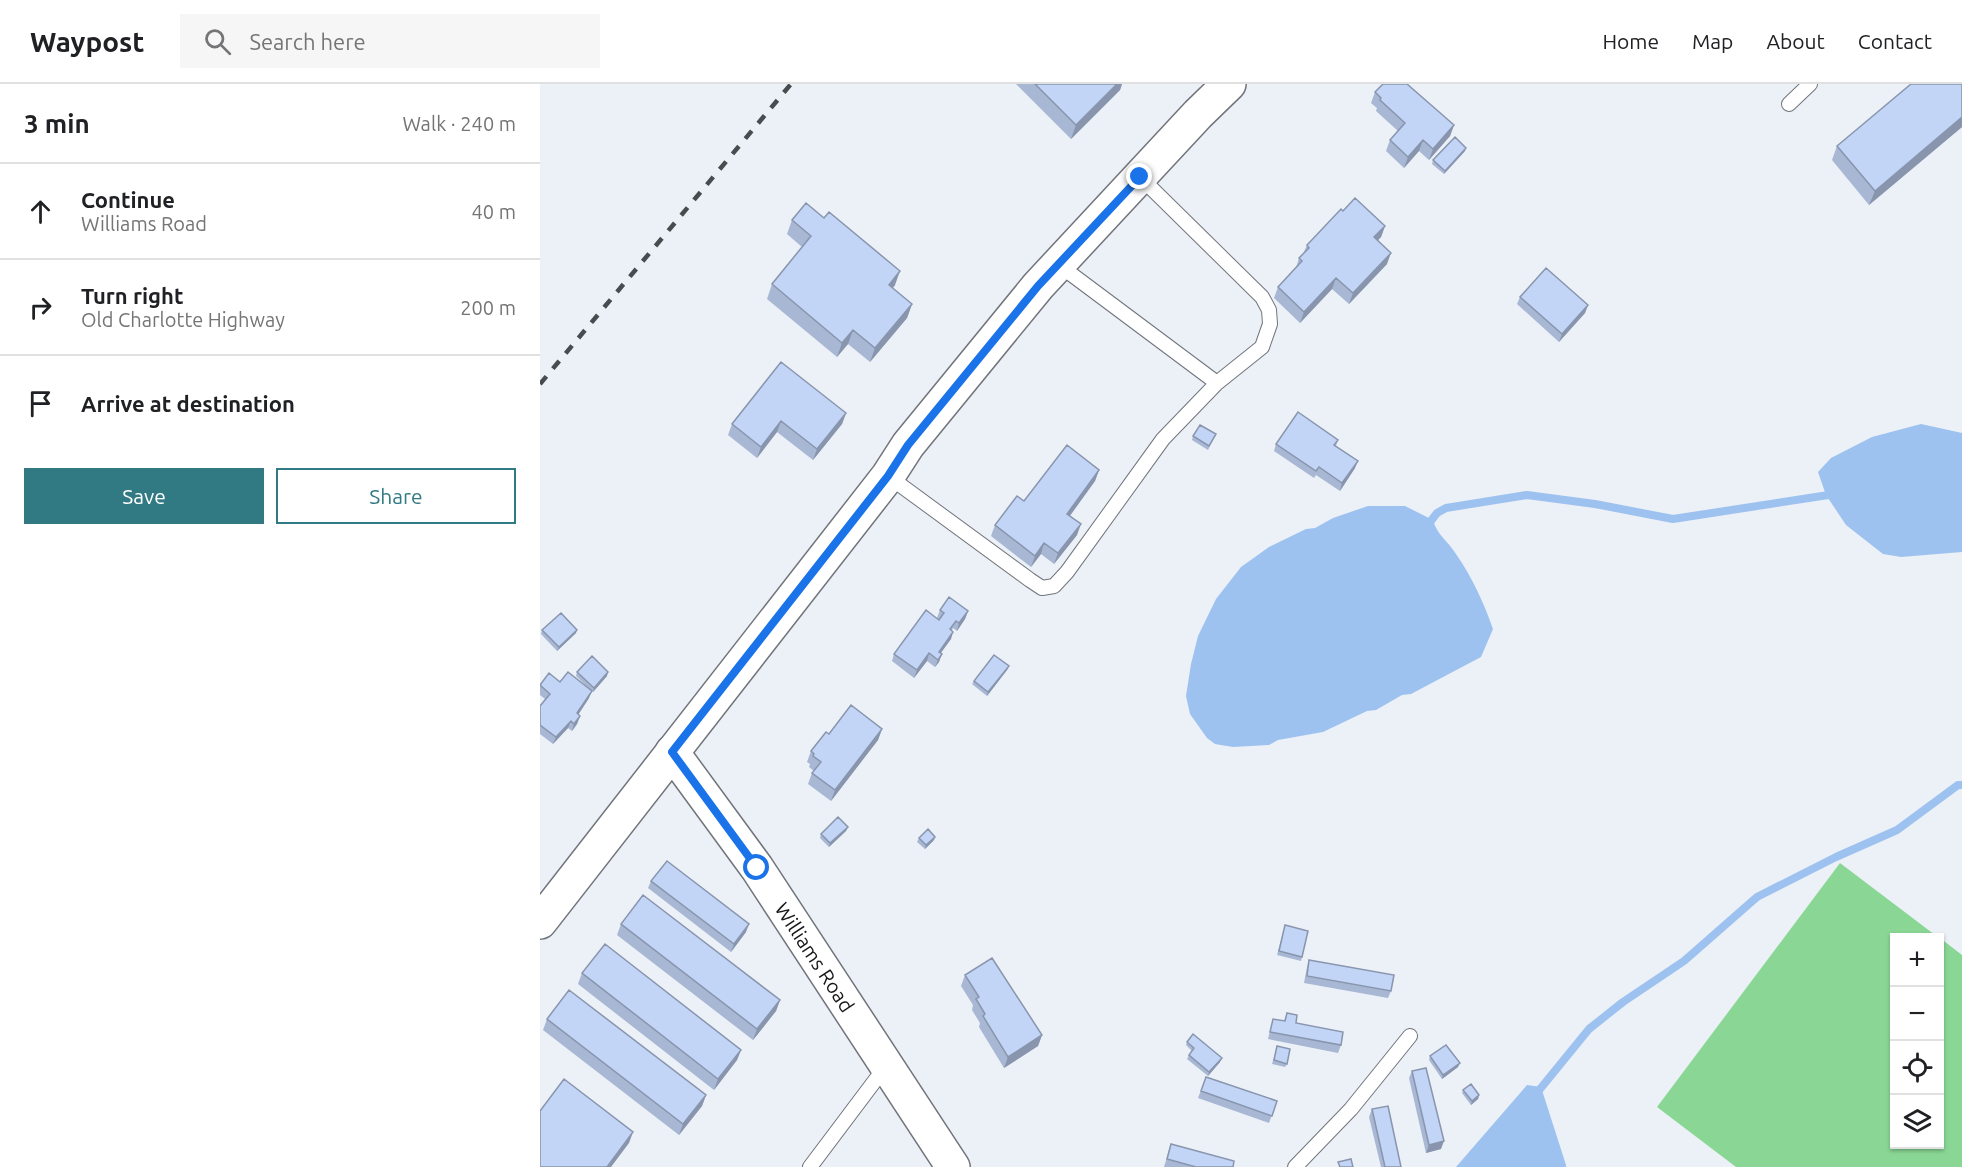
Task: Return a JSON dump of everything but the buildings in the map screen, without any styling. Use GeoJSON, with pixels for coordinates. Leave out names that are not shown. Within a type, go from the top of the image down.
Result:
{"type":"FeatureCollection","features":[{"type":"Feature","properties":{"kind":"main road"},"geometry":{"type":"LineString","coordinates":[[540,922],[888,476],[908,445],[1038,286],[1229,84]]}},
{"type":"Feature","properties":{"kind":"main road","name":"Williams Road"},"geometry":{"type":"LineString","coordinates":[[672,752],[757,868],[953,1167]]}},
{"type":"Feature","properties":{"kind":"lane"},"geometry":{"type":"LineString","coordinates":[[1789,104],[1810,84]]}},
{"type":"Feature","properties":{"kind":"lane"},"geometry":{"type":"LineString","coordinates":[[888,476],[1042,588],[1054,586],[1067,572],[1163,439],[1217,383],[1262,348],[1270,324],[1269,310],[1262,297],[1140,177]]}},
{"type":"Feature","properties":{"kind":"lane"},"geometry":{"type":"LineString","coordinates":[[1059,265],[1217,383]]}},
{"type":"Feature","properties":{"kind":"lane"},"geometry":{"type":"LineString","coordinates":[[1295,1167],[1351,1109],[1410,1036]]}},
{"type":"Feature","properties":{"kind":"lane"},"geometry":{"type":"LineString","coordinates":[[810,1167],[887,1066]]}},
{"type":"Feature","properties":{"kind":"green space"},"geometry":{"type":"Polygon","coordinates":[[[1840,863],[1932,933],[1890,933],[1890,1149],[1944,1149],[1944,941],[1962,955],[1962,1167],[1736,1167],[1657,1107],[1840,863]]]}},
{"type":"Feature","properties":{"kind":"water"},"geometry":{"type":"Polygon","coordinates":[[[1921,424],[1962,433],[1962,552],[1901,557],[1883,554],[1846,525],[1826,495],[1818,472],[1831,458],[1872,437],[1921,424]]]}},
{"type":"Feature","properties":{"kind":"water"},"geometry":{"type":"Polygon","coordinates":[[[1368,506],[1405,506],[1433,520],[1437,530],[1453,549],[1472,581],[1493,629],[1481,657],[1411,694],[1402,695],[1376,710],[1367,711],[1323,732],[1278,740],[1269,745],[1233,747],[1215,744],[1207,738],[1190,714],[1186,696],[1198,636],[1216,599],[1241,567],[1269,547],[1306,529],[1315,528],[1333,518],[1368,506]]]}},
{"type":"Feature","properties":{"kind":"water"},"geometry":{"type":"Polygon","coordinates":[[[1527,1085],[1541,1087],[1566,1167],[1456,1167],[1527,1085]]]}},
{"type":"Feature","properties":{"kind":"waterway"},"geometry":{"type":"LineString","coordinates":[[1427,526],[1437,513],[1446,508],[1527,495],[1595,504],[1673,519],[1835,494]]}},
{"type":"Feature","properties":{"kind":"waterway"},"geometry":{"type":"LineString","coordinates":[[1536,1094],[1589,1029],[1623,1002],[1684,961],[1757,897],[1836,857],[1897,830],[1958,785],[1962,785]]}},
{"type":"Feature","properties":{"kind":"railway"},"geometry":{"type":"LineString","coordinates":[[540,384],[791,84]]}},
{"type":"Feature","properties":{"kind":"route"},"geometry":{"type":"LineString","coordinates":[[757,868],[672,752],[888,476],[908,445],[1038,286],[1140,177]]}}]}
